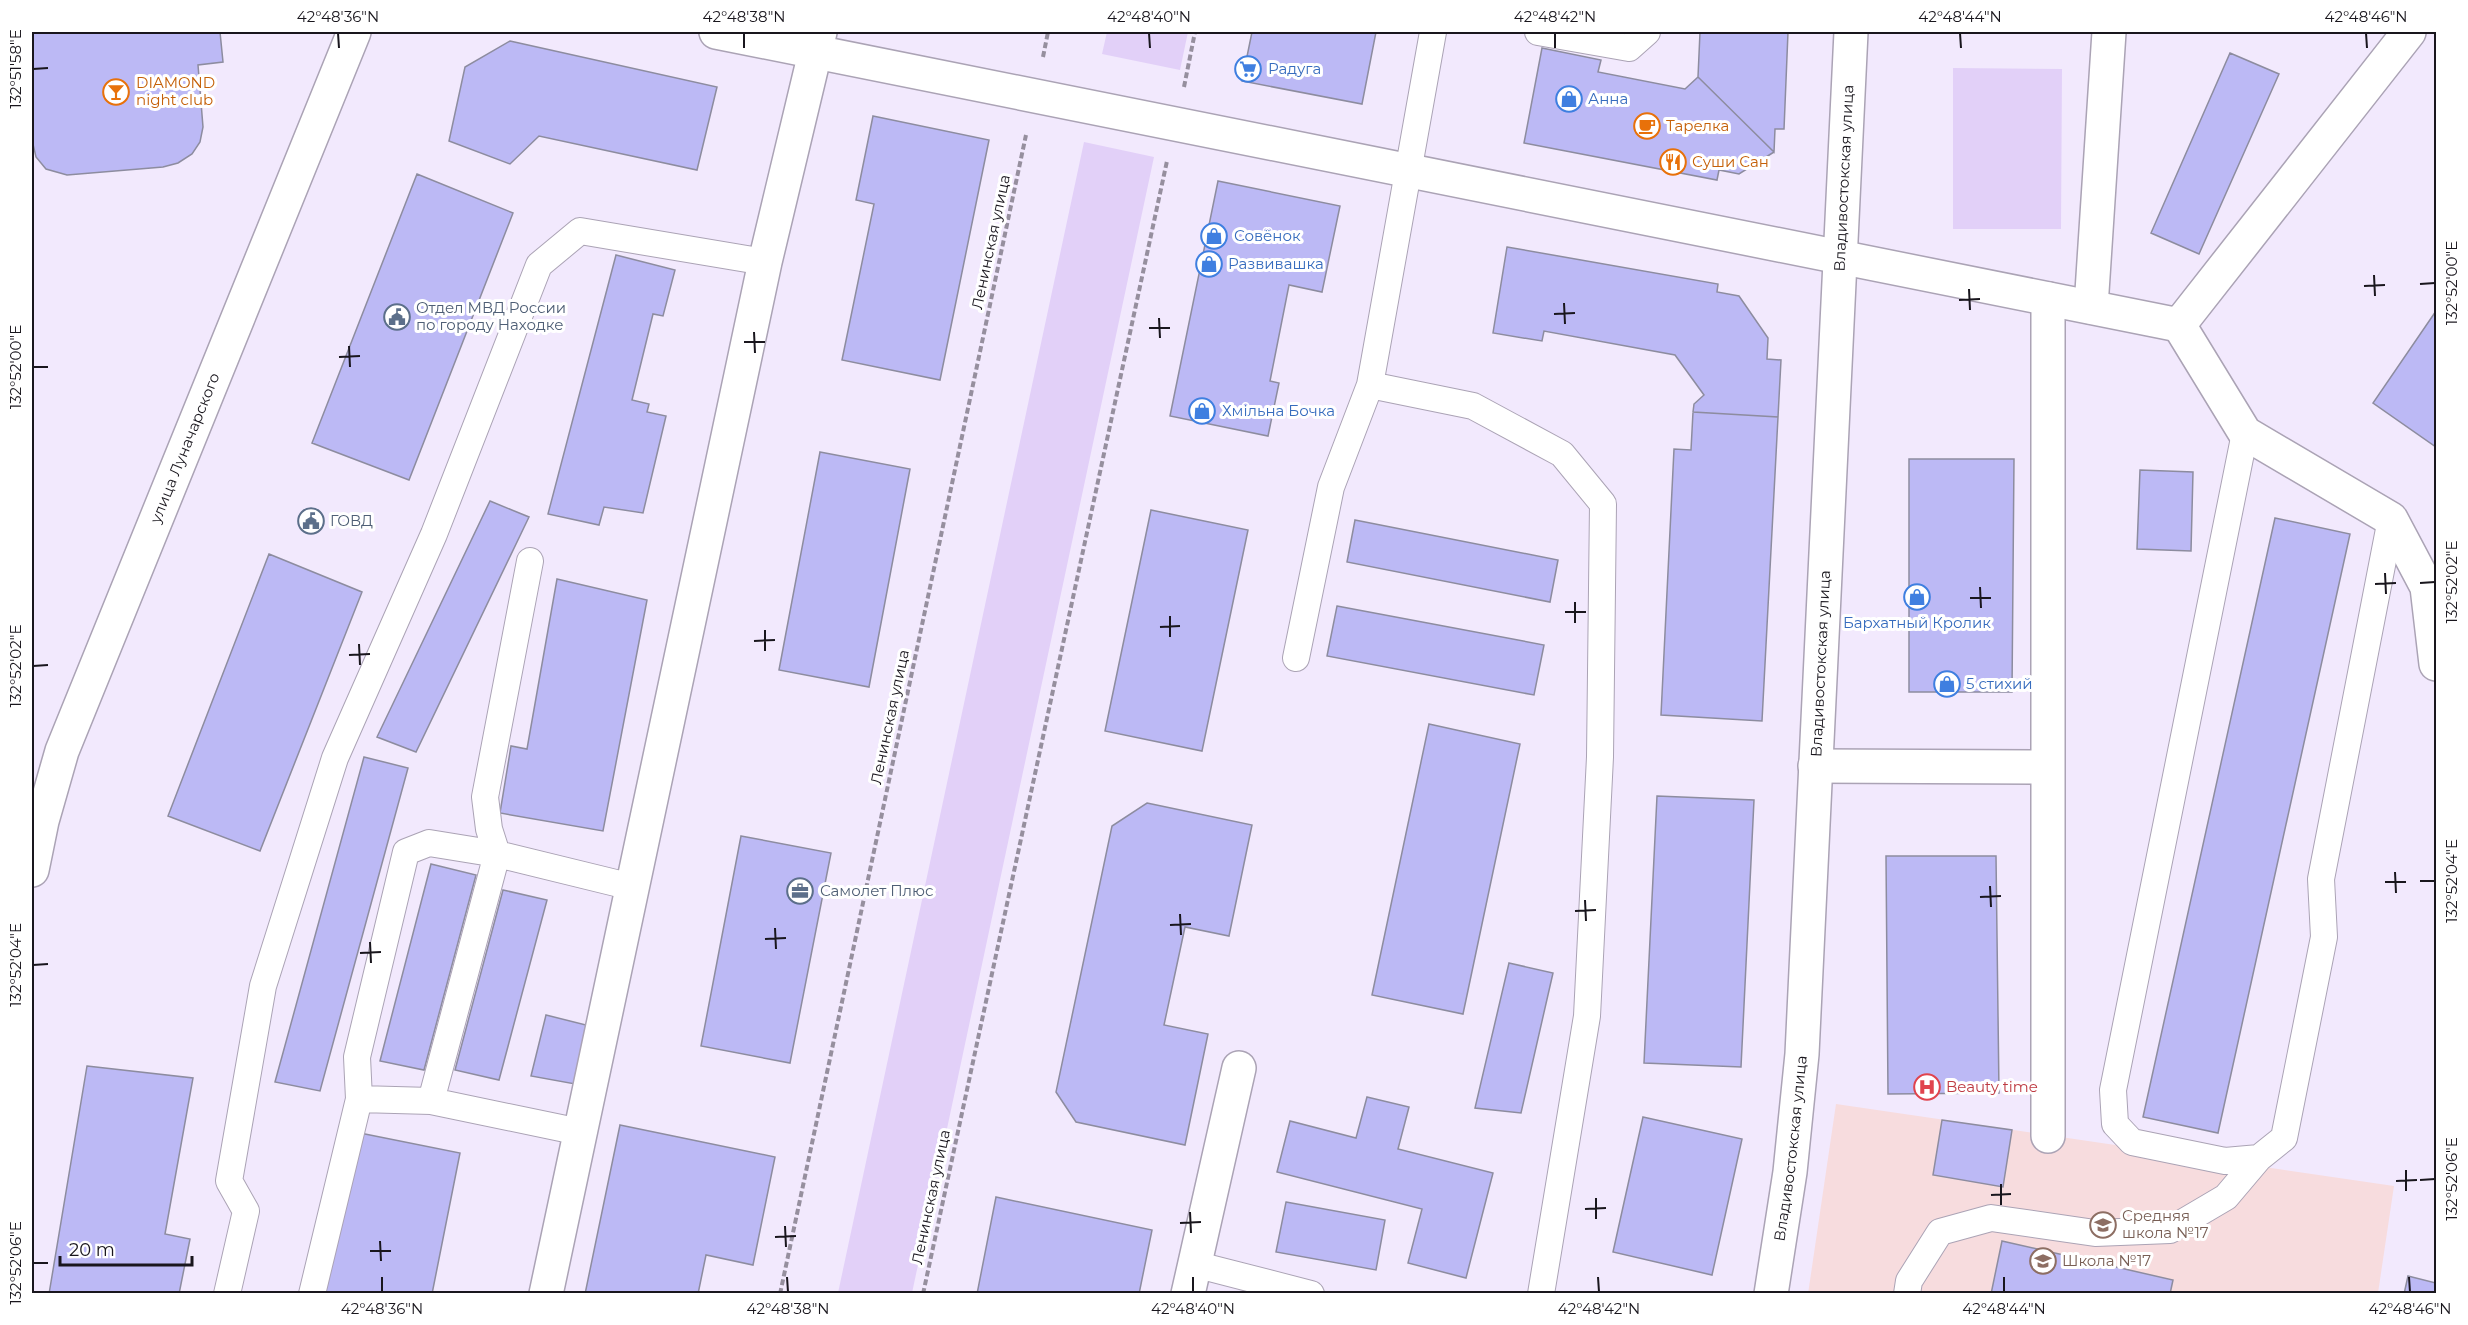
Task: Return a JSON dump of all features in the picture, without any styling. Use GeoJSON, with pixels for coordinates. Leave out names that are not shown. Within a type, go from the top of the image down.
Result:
{"type":"FeatureCollection","features":[{"type":"Feature","properties":{"kind":"street","name":"улица Луначарского"},"geometry":{"type":"LineString","coordinates":[[32,870],[42,821],[62,751],[354,32]]}},
{"type":"Feature","properties":{"kind":"street"},"geometry":{"type":"LineString","coordinates":[[716,32],[818,42],[1035,94],[1838,258],[2179,325],[2245,433],[2391,519],[2427,586],[2436,664]]}},
{"type":"Feature","properties":{"kind":"street","name":"Владивостокская улица"},"geometry":{"type":"LineString","coordinates":[[1771,1293],[1790,1172],[1802,1054],[1838,258],[1851,32]]}},
{"type":"Feature","properties":{"kind":"street"},"geometry":{"type":"LineString","coordinates":[[2091,308],[2109,32]]}},
{"type":"Feature","properties":{"kind":"street"},"geometry":{"type":"LineString","coordinates":[[2179,325],[2409,32]]}},
{"type":"Feature","properties":{"kind":"street"},"geometry":{"type":"LineString","coordinates":[[546,1293],[765,262],[818,42]]}},
{"type":"Feature","properties":{"kind":"street"},"geometry":{"type":"LineString","coordinates":[[2048,299],[2048,1136]]}},
{"type":"Feature","properties":{"kind":"street"},"geometry":{"type":"LineString","coordinates":[[1815,766],[2047,767]]}},
{"type":"Feature","properties":{"kind":"street"},"geometry":{"type":"LineString","coordinates":[[1191,1279],[1239,1068]]}},
{"type":"Feature","properties":{"kind":"lane"},"geometry":{"type":"LineString","coordinates":[[1296,658],[1331,487],[1370,385],[1433,32]]}},
{"type":"Feature","properties":{"kind":"lane"},"geometry":{"type":"LineString","coordinates":[[1538,32],[1629,48],[1647,32]]}},
{"type":"Feature","properties":{"kind":"lane"},"geometry":{"type":"LineString","coordinates":[[227,1293],[246,1211],[229,1181],[263,986],[335,758],[434,534],[539,266],[580,231],[765,262]]}},
{"type":"Feature","properties":{"kind":"lane"},"geometry":{"type":"LineString","coordinates":[[1370,385],[1473,406],[1562,454],[1603,504],[1600,757],[1587,1016],[1541,1293]]}},
{"type":"Feature","properties":{"kind":"lane"},"geometry":{"type":"LineString","coordinates":[[2245,433],[2113,1090],[2115,1124],[2132,1142],[2224,1161],[2259,1158]]}},
{"type":"Feature","properties":{"kind":"lane"},"geometry":{"type":"LineString","coordinates":[[1907,1293],[1909,1281],[1940,1232],[1991,1218],[2095,1233],[2170,1230],[2226,1197],[2259,1158],[2284,1138],[2324,937],[2320,879],[2391,519]]}},
{"type":"Feature","properties":{"kind":"lane"},"geometry":{"type":"LineString","coordinates":[[431,1101],[497,854],[489,829],[485,797],[530,561]]}},
{"type":"Feature","properties":{"kind":"lane"},"geometry":{"type":"LineString","coordinates":[[312,1293],[359,1099],[357,1057],[406,852],[429,843],[497,854],[632,887]]}},
{"type":"Feature","properties":{"kind":"lane"},"geometry":{"type":"LineString","coordinates":[[359,1099],[431,1101],[580,1131]]}},
{"type":"Feature","properties":{"kind":"lane"},"geometry":{"type":"LineString","coordinates":[[1191,1279],[1311,1293]]}},
{"type":"Feature","properties":{"kind":"path"},"geometry":{"type":"LineString","coordinates":[[1047,37],[1048,32]]}},
{"type":"Feature","properties":{"kind":"path"},"geometry":{"type":"LineString","coordinates":[[1187,71],[1195,32]]}},
{"type":"Feature","properties":{"kind":"path","name":"Ленинская улица"},"geometry":{"type":"LineString","coordinates":[[780,1293],[1024,146]]}},
{"type":"Feature","properties":{"kind":"path","name":"Ленинская улица"},"geometry":{"type":"LineString","coordinates":[[923,1293],[1168,156]]}},
{"type":"Feature","properties":{"kind":"shaded area"},"geometry":{"type":"Polygon","coordinates":[[[1107,32],[1188,32],[1180,70],[1102,54],[1107,32]]]}},
{"type":"Feature","properties":{"kind":"shaded area"},"geometry":{"type":"Polygon","coordinates":[[[1953,68],[2062,69],[2061,229],[1953,229],[1953,68]]]}},
{"type":"Feature","properties":{"kind":"shaded area"},"geometry":{"type":"Polygon","coordinates":[[[1084,142],[1154,157],[912,1293],[838,1293],[1084,142]]]}},
{"type":"Feature","properties":{"kind":"shaded area","name":"Средняя школа №17"},"geometry":{"type":"Polygon","coordinates":[[[1836,1104],[2394,1186],[2378,1293],[1808,1294],[1836,1104]]]}},
{"type":"Feature","properties":{"kind":"building","name":"DIAMOND night club"},"geometry":{"type":"Polygon","coordinates":[[[32,32],[220,32],[223,62],[198,65],[203,127],[200,142],[192,154],[178,163],[163,167],[67,175],[46,169],[36,157],[32,140],[32,32]]]}},
{"type":"Feature","properties":{"kind":"building"},"geometry":{"type":"Polygon","coordinates":[[[1252,32],[1376,32],[1362,104],[1242,81],[1252,32]]]}},
{"type":"Feature","properties":{"kind":"building"},"geometry":{"type":"Polygon","coordinates":[[[1700,32],[1788,32],[1784,129],[1775,129],[1774,152],[1698,77],[1700,32]]]}},
{"type":"Feature","properties":{"kind":"building"},"geometry":{"type":"Polygon","coordinates":[[[510,41],[717,87],[697,170],[539,136],[510,164],[449,141],[465,67],[510,41]]]}},
{"type":"Feature","properties":{"kind":"building"},"geometry":{"type":"Polygon","coordinates":[[[1542,48],[1601,60],[1598,72],[1685,89],[1698,77],[1774,152],[1739,174],[1719,170],[1717,180],[1524,143],[1542,48]]]}},
{"type":"Feature","properties":{"kind":"building"},"geometry":{"type":"Polygon","coordinates":[[[2230,53],[2279,74],[2199,254],[2151,233],[2230,53]]]}},
{"type":"Feature","properties":{"kind":"building"},"geometry":{"type":"Polygon","coordinates":[[[873,116],[989,140],[940,380],[842,360],[874,204],[856,200],[873,116]]]}},
{"type":"Feature","properties":{"kind":"building"},"geometry":{"type":"Polygon","coordinates":[[[417,174],[513,213],[409,480],[312,443],[417,174]]]}},
{"type":"Feature","properties":{"kind":"building"},"geometry":{"type":"Polygon","coordinates":[[[1218,181],[1340,206],[1322,292],[1289,285],[1270,381],[1279,383],[1268,436],[1170,416],[1218,181]]]}},
{"type":"Feature","properties":{"kind":"building"},"geometry":{"type":"Polygon","coordinates":[[[1507,247],[1718,284],[1717,292],[1739,296],[1768,338],[1767,359],[1781,360],[1778,417],[1693,412],[1694,404],[1704,395],[1675,355],[1544,331],[1542,341],[1493,333],[1507,247]]]}},
{"type":"Feature","properties":{"kind":"building"},"geometry":{"type":"Polygon","coordinates":[[[616,255],[675,270],[663,316],[653,314],[632,400],[649,404],[647,412],[666,416],[643,513],[604,507],[599,525],[548,514],[616,255]]]}},
{"type":"Feature","properties":{"kind":"building"},"geometry":{"type":"Polygon","coordinates":[[[2436,311],[2436,447],[2373,403],[2436,311]]]}},
{"type":"Feature","properties":{"kind":"building"},"geometry":{"type":"Polygon","coordinates":[[[1693,412],[1778,417],[1762,721],[1661,715],[1674,449],[1691,450],[1693,412]]]}},
{"type":"Feature","properties":{"kind":"building"},"geometry":{"type":"Polygon","coordinates":[[[820,452],[910,469],[869,687],[779,670],[820,452]]]}},
{"type":"Feature","properties":{"kind":"building"},"geometry":{"type":"Polygon","coordinates":[[[1909,459],[2014,459],[2012,692],[1909,692],[1909,459]]]}},
{"type":"Feature","properties":{"kind":"building"},"geometry":{"type":"Polygon","coordinates":[[[2140,470],[2193,472],[2191,551],[2137,549],[2140,470]]]}},
{"type":"Feature","properties":{"kind":"building"},"geometry":{"type":"Polygon","coordinates":[[[490,501],[529,517],[416,752],[377,737],[490,501]]]}},
{"type":"Feature","properties":{"kind":"building"},"geometry":{"type":"Polygon","coordinates":[[[1151,510],[1248,530],[1202,751],[1105,731],[1151,510]]]}},
{"type":"Feature","properties":{"kind":"building"},"geometry":{"type":"Polygon","coordinates":[[[2275,518],[2350,534],[2218,1133],[2143,1117],[2275,518]]]}},
{"type":"Feature","properties":{"kind":"building"},"geometry":{"type":"Polygon","coordinates":[[[1355,520],[1558,560],[1550,602],[1347,562],[1355,520]]]}},
{"type":"Feature","properties":{"kind":"building"},"geometry":{"type":"Polygon","coordinates":[[[269,554],[362,592],[260,851],[168,816],[269,554]]]}},
{"type":"Feature","properties":{"kind":"building"},"geometry":{"type":"Polygon","coordinates":[[[557,579],[647,600],[603,831],[500,813],[511,746],[527,749],[557,579]]]}},
{"type":"Feature","properties":{"kind":"building"},"geometry":{"type":"Polygon","coordinates":[[[1337,606],[1544,645],[1534,695],[1327,656],[1337,606]]]}},
{"type":"Feature","properties":{"kind":"building"},"geometry":{"type":"Polygon","coordinates":[[[1429,724],[1520,744],[1463,1014],[1372,995],[1429,724]]]}},
{"type":"Feature","properties":{"kind":"building"},"geometry":{"type":"Polygon","coordinates":[[[364,757],[408,768],[320,1091],[275,1082],[364,757]]]}},
{"type":"Feature","properties":{"kind":"building"},"geometry":{"type":"Polygon","coordinates":[[[1657,796],[1754,800],[1741,1067],[1644,1063],[1657,796]]]}},
{"type":"Feature","properties":{"kind":"building"},"geometry":{"type":"Polygon","coordinates":[[[1147,803],[1252,825],[1229,936],[1185,927],[1164,1025],[1208,1034],[1185,1145],[1076,1122],[1056,1092],[1112,826],[1147,803]]]}},
{"type":"Feature","properties":{"kind":"building"},"geometry":{"type":"Polygon","coordinates":[[[741,836],[831,853],[790,1063],[701,1046],[741,836]]]}},
{"type":"Feature","properties":{"kind":"building"},"geometry":{"type":"Polygon","coordinates":[[[1886,856],[1996,856],[1999,1093],[1888,1094],[1886,856]]]}},
{"type":"Feature","properties":{"kind":"building"},"geometry":{"type":"Polygon","coordinates":[[[431,864],[476,875],[424,1070],[380,1061],[431,864]]]}},
{"type":"Feature","properties":{"kind":"building"},"geometry":{"type":"Polygon","coordinates":[[[503,890],[547,900],[499,1080],[455,1070],[503,890]]]}},
{"type":"Feature","properties":{"kind":"building"},"geometry":{"type":"Polygon","coordinates":[[[1509,963],[1553,973],[1521,1113],[1475,1108],[1509,963]]]}},
{"type":"Feature","properties":{"kind":"building"},"geometry":{"type":"Polygon","coordinates":[[[546,1015],[590,1026],[575,1084],[531,1076],[546,1015]]]}},
{"type":"Feature","properties":{"kind":"building"},"geometry":{"type":"Polygon","coordinates":[[[87,1066],[193,1078],[165,1234],[190,1239],[179,1294],[49,1294],[87,1066]]]}},
{"type":"Feature","properties":{"kind":"building"},"geometry":{"type":"Polygon","coordinates":[[[1367,1097],[1409,1107],[1398,1149],[1493,1173],[1466,1278],[1408,1263],[1422,1209],[1277,1172],[1290,1121],[1356,1138],[1367,1097]]]}},
{"type":"Feature","properties":{"kind":"building"},"geometry":{"type":"Polygon","coordinates":[[[1643,1117],[1742,1139],[1712,1275],[1613,1252],[1643,1117]]]}},
{"type":"Feature","properties":{"kind":"building"},"geometry":{"type":"Polygon","coordinates":[[[1942,1120],[2012,1130],[2003,1187],[1933,1175],[1942,1120]]]}},
{"type":"Feature","properties":{"kind":"building"},"geometry":{"type":"Polygon","coordinates":[[[620,1125],[775,1157],[753,1265],[706,1255],[698,1294],[585,1294],[620,1125]]]}},
{"type":"Feature","properties":{"kind":"building"},"geometry":{"type":"Polygon","coordinates":[[[360,1133],[460,1153],[432,1294],[324,1294],[360,1133]]]}},
{"type":"Feature","properties":{"kind":"building"},"geometry":{"type":"Polygon","coordinates":[[[996,1197],[1152,1230],[1139,1294],[977,1294],[996,1197]]]}},
{"type":"Feature","properties":{"kind":"building"},"geometry":{"type":"Polygon","coordinates":[[[1286,1202],[1385,1220],[1376,1270],[1276,1252],[1286,1202]]]}},
{"type":"Feature","properties":{"kind":"building","name":"Школа №17"},"geometry":{"type":"Polygon","coordinates":[[[2002,1241],[2173,1280],[2170,1294],[1991,1294],[2002,1241]]]}},
{"type":"Feature","properties":{"kind":"building"},"geometry":{"type":"Polygon","coordinates":[[[2408,1276],[2436,1283],[2436,1294],[2404,1294],[2408,1276]]]}},
{"type":"Feature","properties":{"kind":"place","name":"Радуга"},"geometry":{"type":"Point","coordinates":[1248,69]}},
{"type":"Feature","properties":{"kind":"place","name":"DIAMOND night club"},"geometry":{"type":"Point","coordinates":[116,92]}},
{"type":"Feature","properties":{"kind":"place","name":"Анна"},"geometry":{"type":"Point","coordinates":[1569,99]}},
{"type":"Feature","properties":{"kind":"place","name":"Тарелка"},"geometry":{"type":"Point","coordinates":[1647,126]}},
{"type":"Feature","properties":{"kind":"place","name":"Суши Сан"},"geometry":{"type":"Point","coordinates":[1673,162]}},
{"type":"Feature","properties":{"kind":"place","name":"Совёнок"},"geometry":{"type":"Point","coordinates":[1214,236]}},
{"type":"Feature","properties":{"kind":"place","name":"Развивашка"},"geometry":{"type":"Point","coordinates":[1209,264]}},
{"type":"Feature","properties":{"kind":"place","name":"Отдел МВД России по городу Находке"},"geometry":{"type":"Point","coordinates":[397,317]}},
{"type":"Feature","properties":{"kind":"place","name":"Хмільна Бочка"},"geometry":{"type":"Point","coordinates":[1202,411]}},
{"type":"Feature","properties":{"kind":"place","name":"ГОВД"},"geometry":{"type":"Point","coordinates":[311,521]}},
{"type":"Feature","properties":{"kind":"place","name":"Бархатный Кролик"},"geometry":{"type":"Point","coordinates":[1917,597]}},
{"type":"Feature","properties":{"kind":"place","name":"5 стихий"},"geometry":{"type":"Point","coordinates":[1947,684]}},
{"type":"Feature","properties":{"kind":"place","name":"Самолет Плюс"},"geometry":{"type":"Point","coordinates":[800,891]}},
{"type":"Feature","properties":{"kind":"place","name":"Beauty time"},"geometry":{"type":"Point","coordinates":[1927,1087]}},
{"type":"Feature","properties":{"kind":"place","name":"Средняя школа №17"},"geometry":{"type":"Point","coordinates":[2103,1225]}},
{"type":"Feature","properties":{"kind":"place","name":"Школа №17"},"geometry":{"type":"Point","coordinates":[2043,1261]}}]}
